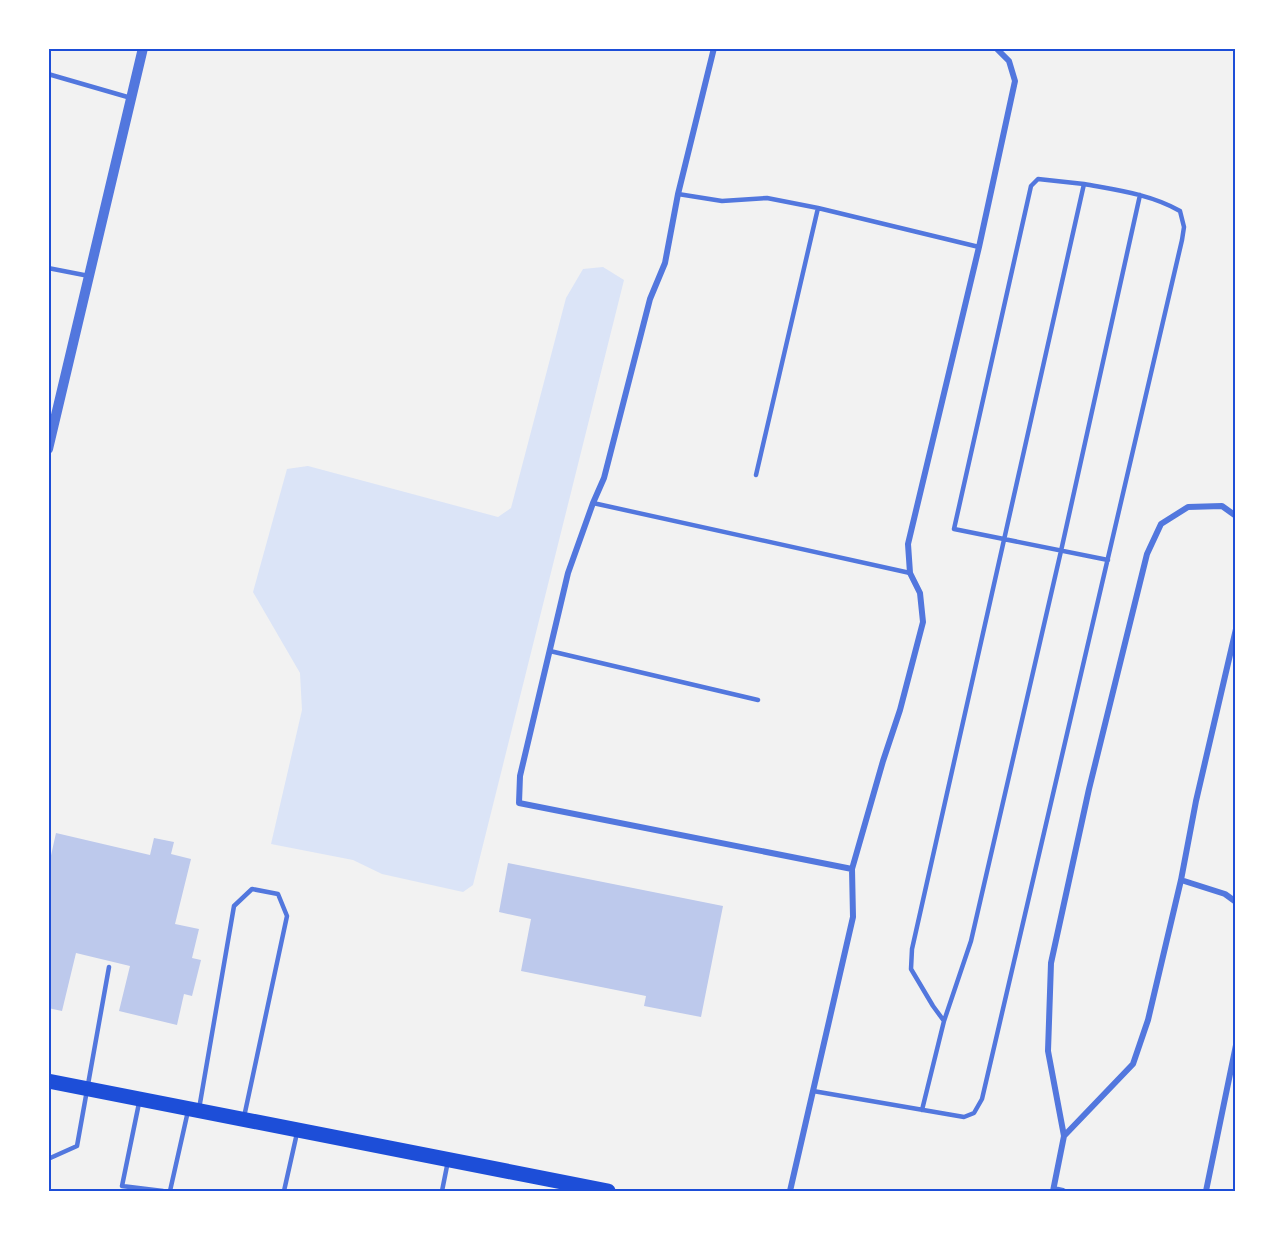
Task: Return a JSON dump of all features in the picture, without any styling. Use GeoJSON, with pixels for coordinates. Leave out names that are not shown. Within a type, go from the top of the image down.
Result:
{"type":"FeatureCollection","features":[{"type":"Feature","properties":{"kind":"main road"},"geometry":{"type":"LineString","coordinates":[[48,1081],[608,1191]]}},
{"type":"Feature","properties":{"kind":"street"},"geometry":{"type":"LineString","coordinates":[[48,448],[143,48]]}},
{"type":"Feature","properties":{"kind":"street"},"geometry":{"type":"LineString","coordinates":[[714,48],[678,194],[665,263],[650,299],[604,478],[568,573],[520,776],[519,803],[852,869]]}},
{"type":"Feature","properties":{"kind":"street"},"geometry":{"type":"LineString","coordinates":[[790,1191],[853,917],[852,869],[900,710],[922,622],[920,593],[910,573],[908,544],[979,248],[1015,81],[1009,61],[996,48]]}},
{"type":"Feature","properties":{"kind":"street"},"geometry":{"type":"LineString","coordinates":[[1063,1191],[1053,1190],[1064,1136],[1048,1051],[1051,963],[1089,789],[1147,554],[1161,524],[1188,507],[1222,507],[1236,516]]}},
{"type":"Feature","properties":{"kind":"street"},"geometry":{"type":"LineString","coordinates":[[1064,1136],[1133,1064],[1148,1020],[1236,629]]}},
{"type":"Feature","properties":{"kind":"street"},"geometry":{"type":"LineString","coordinates":[[1181,880],[1225,894],[1236,902]]}},
{"type":"Feature","properties":{"kind":"street"},"geometry":{"type":"LineString","coordinates":[[1206,1191],[1236,1046]]}},
{"type":"Feature","properties":{"kind":"lane"},"geometry":{"type":"LineString","coordinates":[[48,74],[131,98]]}},
{"type":"Feature","properties":{"kind":"lane"},"geometry":{"type":"LineString","coordinates":[[813,1091],[964,1117],[974,1113],[982,1099],[1108,560],[1184,227],[1180,211],[1166,203],[1140,195],[1084,184],[1038,179],[1031,186],[954,529],[1108,560]]}},
{"type":"Feature","properties":{"kind":"lane"},"geometry":{"type":"LineString","coordinates":[[944,1021],[911,969],[912,950],[1084,184]]}},
{"type":"Feature","properties":{"kind":"lane"},"geometry":{"type":"LineString","coordinates":[[678,194],[722,201],[767,198],[818,208],[979,248]]}},
{"type":"Feature","properties":{"kind":"lane"},"geometry":{"type":"LineString","coordinates":[[922,1110],[944,1021],[971,941],[1140,195]]}},
{"type":"Feature","properties":{"kind":"lane"},"geometry":{"type":"LineString","coordinates":[[756,475],[818,208]]}},
{"type":"Feature","properties":{"kind":"lane"},"geometry":{"type":"LineString","coordinates":[[48,268],[89,276]]}},
{"type":"Feature","properties":{"kind":"lane"},"geometry":{"type":"LineString","coordinates":[[593,503],[910,573]]}},
{"type":"Feature","properties":{"kind":"lane"},"geometry":{"type":"LineString","coordinates":[[550,651],[758,700]]}},
{"type":"Feature","properties":{"kind":"lane"},"geometry":{"type":"LineString","coordinates":[[170,1191],[193,1110],[234,906],[252,889],[278,894],[287,916],[243,1119]]}},
{"type":"Feature","properties":{"kind":"lane"},"geometry":{"type":"LineString","coordinates":[[48,1160],[77,1146],[109,967]]}},
{"type":"Feature","properties":{"kind":"lane"},"geometry":{"type":"LineString","coordinates":[[140,1099],[121,1189],[163,1191]]}},
{"type":"Feature","properties":{"kind":"lane"},"geometry":{"type":"LineString","coordinates":[[284,1191],[297,1130]]}},
{"type":"Feature","properties":{"kind":"lane"},"geometry":{"type":"LineString","coordinates":[[442,1191],[448,1160]]}},
{"type":"Feature","properties":{"kind":"shaded area"},"geometry":{"type":"Polygon","coordinates":[[[603,267],[624,280],[473,885],[463,892],[382,874],[353,860],[271,844],[302,710],[300,673],[253,592],[287,469],[308,466],[498,517],[511,508],[566,298],[583,269],[603,267]]]}},
{"type":"Feature","properties":{"kind":"building"},"geometry":{"type":"Polygon","coordinates":[[[56,833],[150,855],[154,838],[174,842],[171,854],[191,859],[175,924],[199,929],[192,958],[201,960],[192,996],[184,994],[177,1025],[119,1011],[130,966],[76,953],[62,1011],[48,1008],[48,869],[56,833]]]}},
{"type":"Feature","properties":{"kind":"building"},"geometry":{"type":"Polygon","coordinates":[[[508,863],[723,906],[701,1017],[644,1006],[646,996],[521,971],[531,919],[499,912],[508,863]]]}}]}
